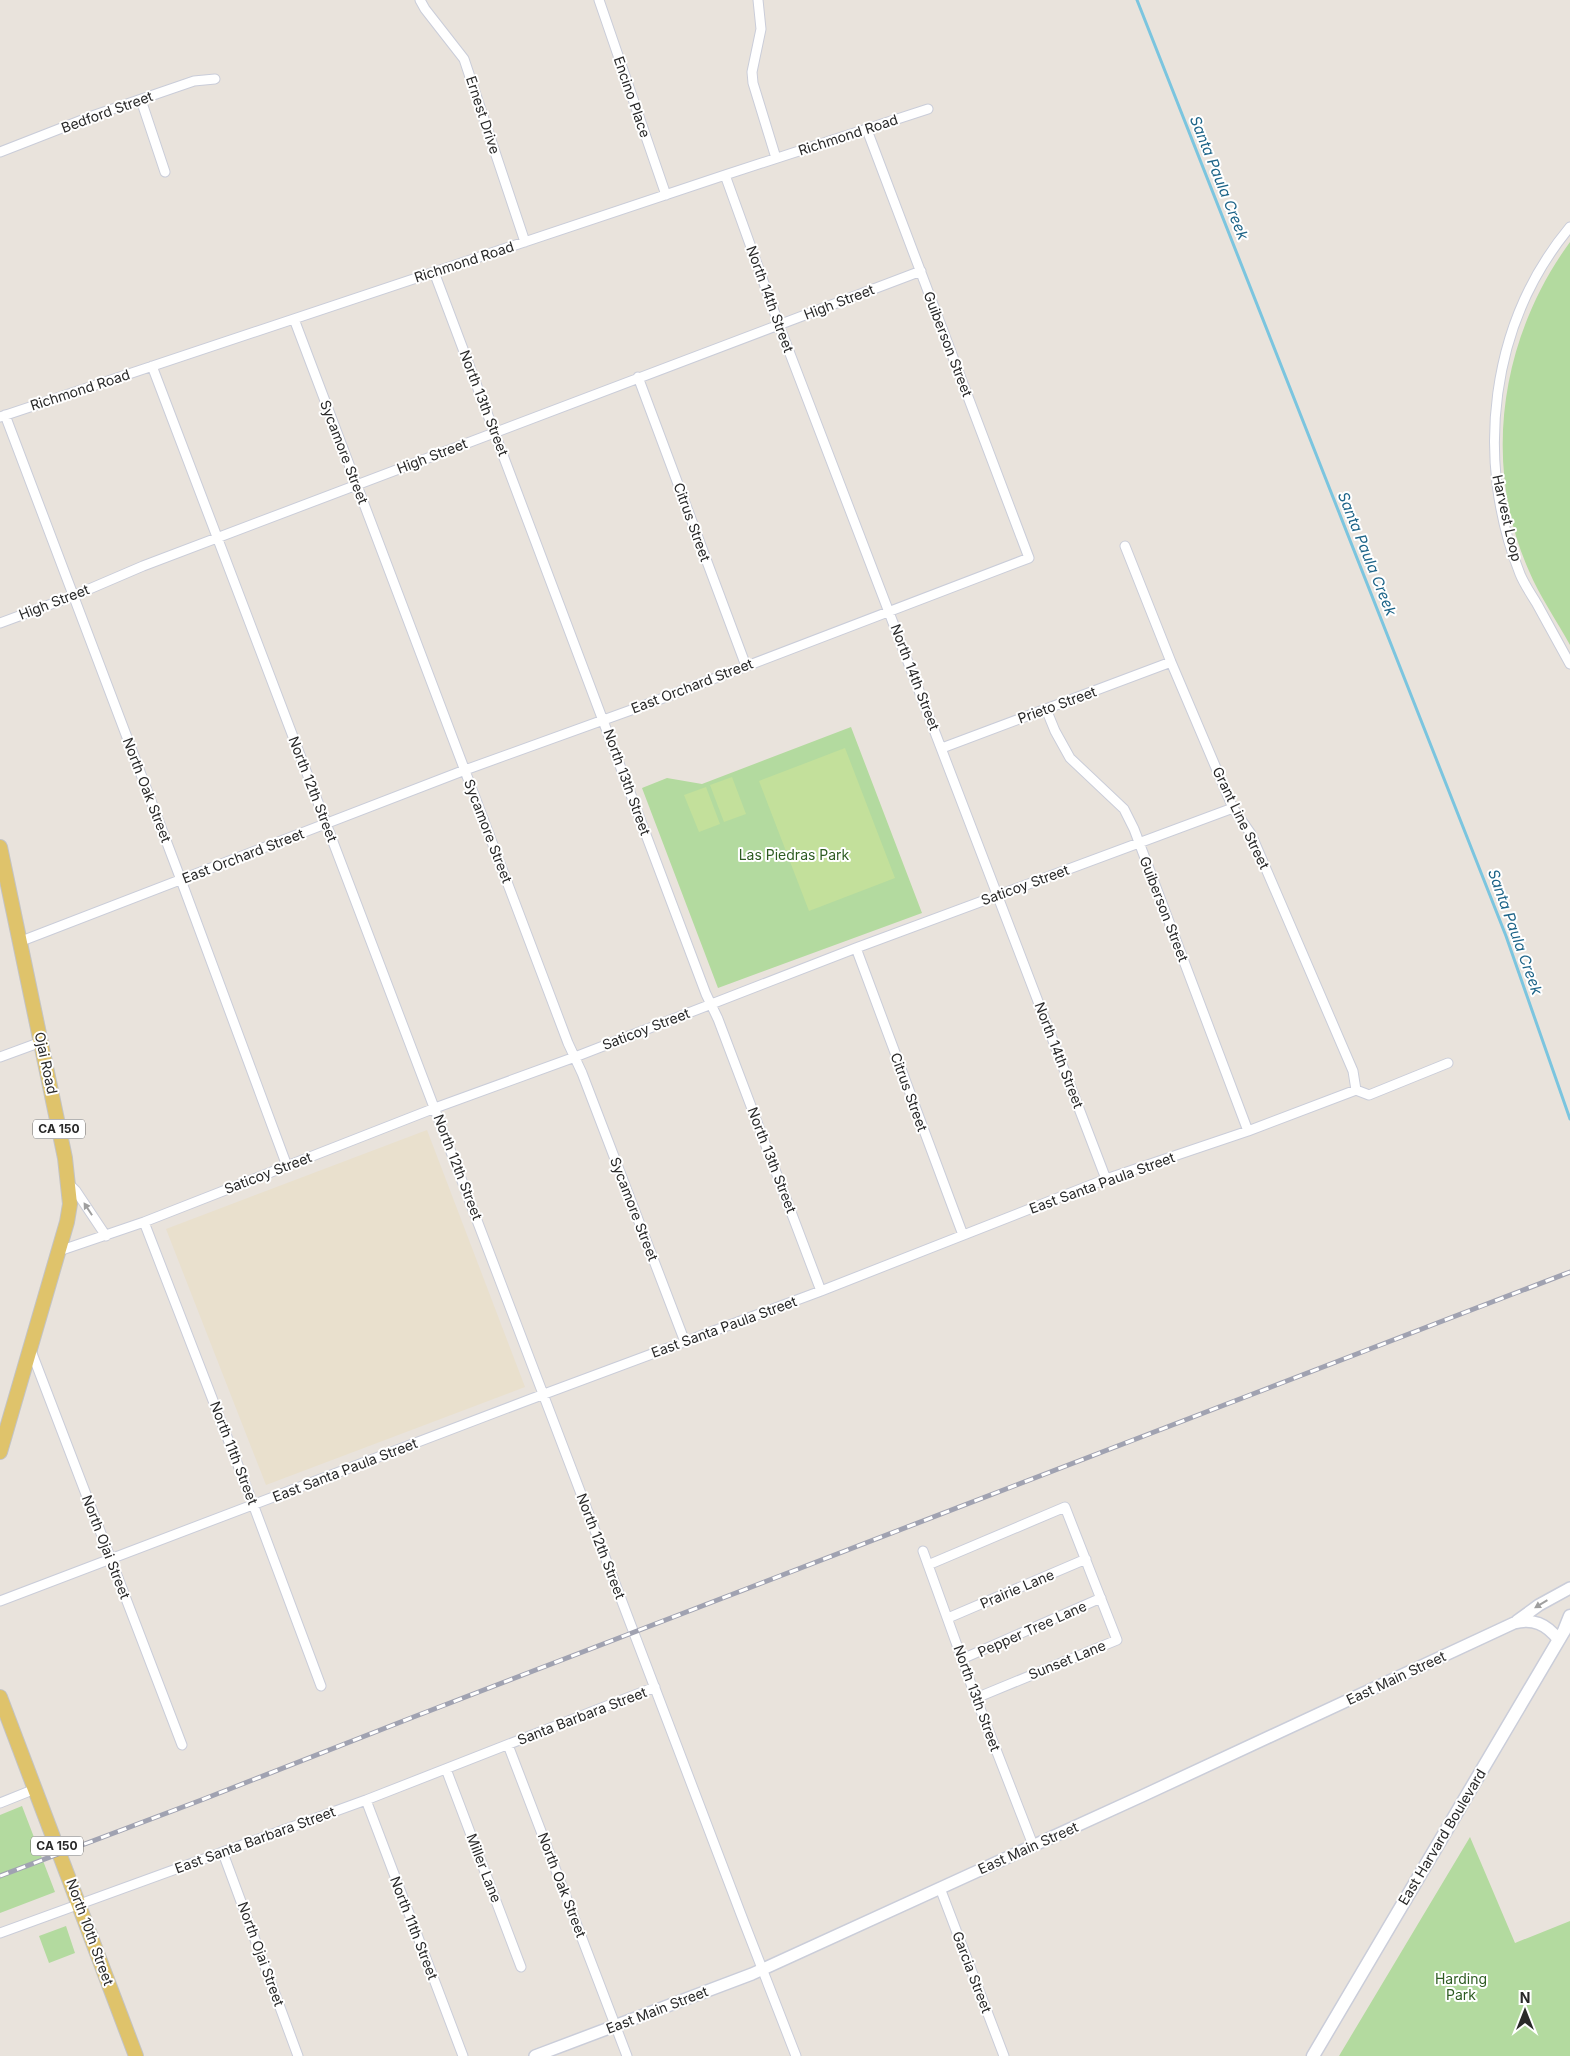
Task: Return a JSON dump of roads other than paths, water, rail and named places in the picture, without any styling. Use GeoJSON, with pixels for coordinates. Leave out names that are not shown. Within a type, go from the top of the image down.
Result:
{"type":"FeatureCollection","features":[{"type":"Feature","properties":{"kind":"main road","name":"Ojai Road"},"geometry":{"type":"LineString","coordinates":[[0,847],[4,887],[19,942],[41,1042],[68,1183],[70,1204],[59,1251],[0,1452]]}},
{"type":"Feature","properties":{"kind":"main road","name":"East Harvard Boulevard"},"geometry":{"type":"LineString","coordinates":[[1313,2056],[1564,1632],[1570,1616]]}},
{"type":"Feature","properties":{"kind":"main road","name":"North 10th Street"},"geometry":{"type":"LineString","coordinates":[[0,1697],[136,2056]]}},
{"type":"Feature","properties":{"kind":"street","name":"Ernest Drive"},"geometry":{"type":"LineString","coordinates":[[420,0],[464,59],[524,242]]}},
{"type":"Feature","properties":{"kind":"street","name":"Encino Place"},"geometry":{"type":"LineString","coordinates":[[599,0],[666,195]]}},
{"type":"Feature","properties":{"kind":"street"},"geometry":{"type":"LineString","coordinates":[[758,0],[761,29],[752,72],[753,83],[776,158]]}},
{"type":"Feature","properties":{"kind":"street","name":"Bedford Street"},"geometry":{"type":"LineString","coordinates":[[0,152],[95,115],[194,81],[215,79]]}},
{"type":"Feature","properties":{"kind":"street"},"geometry":{"type":"LineString","coordinates":[[141,100],[165,172]]}},
{"type":"Feature","properties":{"kind":"street","name":"Richmond Road"},"geometry":{"type":"LineString","coordinates":[[3,416],[928,109]]}},
{"type":"Feature","properties":{"kind":"street","name":"Guiberson Street"},"geometry":{"type":"LineString","coordinates":[[867,130],[1029,558]]}},
{"type":"Feature","properties":{"kind":"street","name":"North 14th Street"},"geometry":{"type":"LineString","coordinates":[[725,175],[779,325],[1106,1179]]}},
{"type":"Feature","properties":{"kind":"street","name":"Harvest Loop"},"geometry":{"type":"LineString","coordinates":[[1570,227],[1550,253],[1536,276],[1512,331],[1498,384],[1494,442],[1500,501],[1520,575],[1570,664]]}},
{"type":"Feature","properties":{"kind":"street","name":"High Street"},"geometry":{"type":"LineString","coordinates":[[0,623],[73,596],[142,566],[921,271]]}},
{"type":"Feature","properties":{"kind":"street","name":"North 13th Street"},"geometry":{"type":"LineString","coordinates":[[434,272],[821,1291]]}},
{"type":"Feature","properties":{"kind":"street","name":"Sycamore Street"},"geometry":{"type":"LineString","coordinates":[[294,319],[685,1342]]}},
{"type":"Feature","properties":{"kind":"street","name":"North 12th Street"},"geometry":{"type":"LineString","coordinates":[[152,366],[796,2056]]}},
{"type":"Feature","properties":{"kind":"street","name":"Citrus Street"},"geometry":{"type":"LineString","coordinates":[[638,377],[746,666]]}},
{"type":"Feature","properties":{"kind":"street","name":"North Oak Street"},"geometry":{"type":"LineString","coordinates":[[3,416],[182,880],[287,1166]]}},
{"type":"Feature","properties":{"kind":"street","name":"Grant Line Street"},"geometry":{"type":"LineString","coordinates":[[1125,546],[1171,662],[1233,808],[1246,827],[1259,852],[1353,1072],[1356,1090]]}},
{"type":"Feature","properties":{"kind":"street","name":"East Orchard Street"},"geometry":{"type":"LineString","coordinates":[[19,942],[466,770],[890,612],[1029,558]]}},
{"type":"Feature","properties":{"kind":"street","name":"Prieto Street"},"geometry":{"type":"LineString","coordinates":[[942,748],[1171,662]]}},
{"type":"Feature","properties":{"kind":"street","name":"Guiberson Street"},"geometry":{"type":"LineString","coordinates":[[1046,708],[1055,731],[1070,758],[1124,809],[1139,843],[1248,1131]]}},
{"type":"Feature","properties":{"kind":"street","name":"Saticoy Street"},"geometry":{"type":"LineString","coordinates":[[59,1251],[144,1222],[435,1108],[575,1057],[856,948],[1233,808]]}},
{"type":"Feature","properties":{"kind":"street","name":"Citrus Street"},"geometry":{"type":"LineString","coordinates":[[856,948],[963,1236]]}},
{"type":"Feature","properties":{"kind":"street"},"geometry":{"type":"LineString","coordinates":[[0,1057],[41,1042]]}},
{"type":"Feature","properties":{"kind":"street","name":"East Santa Paula Street"},"geometry":{"type":"LineString","coordinates":[[0,1601],[821,1291],[1106,1179],[1248,1131],[1356,1090],[1369,1095],[1448,1063]]}},
{"type":"Feature","properties":{"kind":"street"},"geometry":{"type":"LineString","coordinates":[[68,1183],[76,1191],[106,1236]]}},
{"type":"Feature","properties":{"kind":"street","name":"North 11th Street"},"geometry":{"type":"LineString","coordinates":[[144,1222],[254,1504],[321,1686]]}},
{"type":"Feature","properties":{"kind":"street","name":"North Ojai Street"},"geometry":{"type":"LineString","coordinates":[[30,1348],[182,1745]]}},
{"type":"Feature","properties":{"kind":"street"},"geometry":{"type":"LineString","coordinates":[[928,1565],[1065,1507],[1101,1598]]}},
{"type":"Feature","properties":{"kind":"street","name":"North 13th Street"},"geometry":{"type":"LineString","coordinates":[[923,1551],[976,1698],[1033,1845]]}},
{"type":"Feature","properties":{"kind":"street","name":"Prairie Lane"},"geometry":{"type":"LineString","coordinates":[[948,1618],[1086,1559]]}},
{"type":"Feature","properties":{"kind":"street","name":"East Main Street"},"geometry":{"type":"LineString","coordinates":[[535,2056],[763,1968],[940,1888],[1514,1623],[1539,1605],[1570,1588]]}},
{"type":"Feature","properties":{"kind":"street","name":"Pepper Tree Lane"},"geometry":{"type":"LineString","coordinates":[[962,1659],[1101,1598]]}},
{"type":"Feature","properties":{"kind":"street","name":"Sunset Lane"},"geometry":{"type":"LineString","coordinates":[[976,1698],[1117,1640],[1101,1598]]}},
{"type":"Feature","properties":{"kind":"street","name":"East Main Street"},"geometry":{"type":"LineString","coordinates":[[1514,1623],[1527,1620],[1541,1623],[1549,1629],[1564,1632]]}},
{"type":"Feature","properties":{"kind":"street","name":"Santa Barbara Street"},"geometry":{"type":"LineString","coordinates":[[508,1745],[655,1687]]}},
{"type":"Feature","properties":{"kind":"street","name":"North Oak Street"},"geometry":{"type":"LineString","coordinates":[[508,1745],[627,2056]]}},
{"type":"Feature","properties":{"kind":"street","name":"East Santa Barbara Street"},"geometry":{"type":"LineString","coordinates":[[0,1933],[79,1903],[223,1853],[508,1745]]}},
{"type":"Feature","properties":{"kind":"street","name":"Miller Lane"},"geometry":{"type":"LineString","coordinates":[[446,1769],[521,1967]]}},
{"type":"Feature","properties":{"kind":"street"},"geometry":{"type":"LineString","coordinates":[[0,1803],[36,1789]]}},
{"type":"Feature","properties":{"kind":"street","name":"North 11th Street"},"geometry":{"type":"LineString","coordinates":[[366,1800],[463,2056]]}},
{"type":"Feature","properties":{"kind":"street","name":"North Ojai Street"},"geometry":{"type":"LineString","coordinates":[[223,1853],[298,2056]]}},
{"type":"Feature","properties":{"kind":"street","name":"Garcia Street"},"geometry":{"type":"LineString","coordinates":[[940,1888],[1004,2056]]}},
{"type":"Feature","properties":{"kind":"waterway","name":"Santa Paula Creek"},"geometry":{"type":"LineString","coordinates":[[1137,0],[1506,936],[1570,1119]]}},
{"type":"Feature","properties":{"kind":"railway"},"geometry":{"type":"LineString","coordinates":[[0,1876],[1570,1272]]}},
{"type":"Feature","properties":{"kind":"park label","name":"Las Piedras Park"},"geometry":{"type":"Point","coordinates":[794,855]}},
{"type":"Feature","properties":{"kind":"park label","name":"Harding Park"},"geometry":{"type":"Point","coordinates":[1461,1988]}}]}
